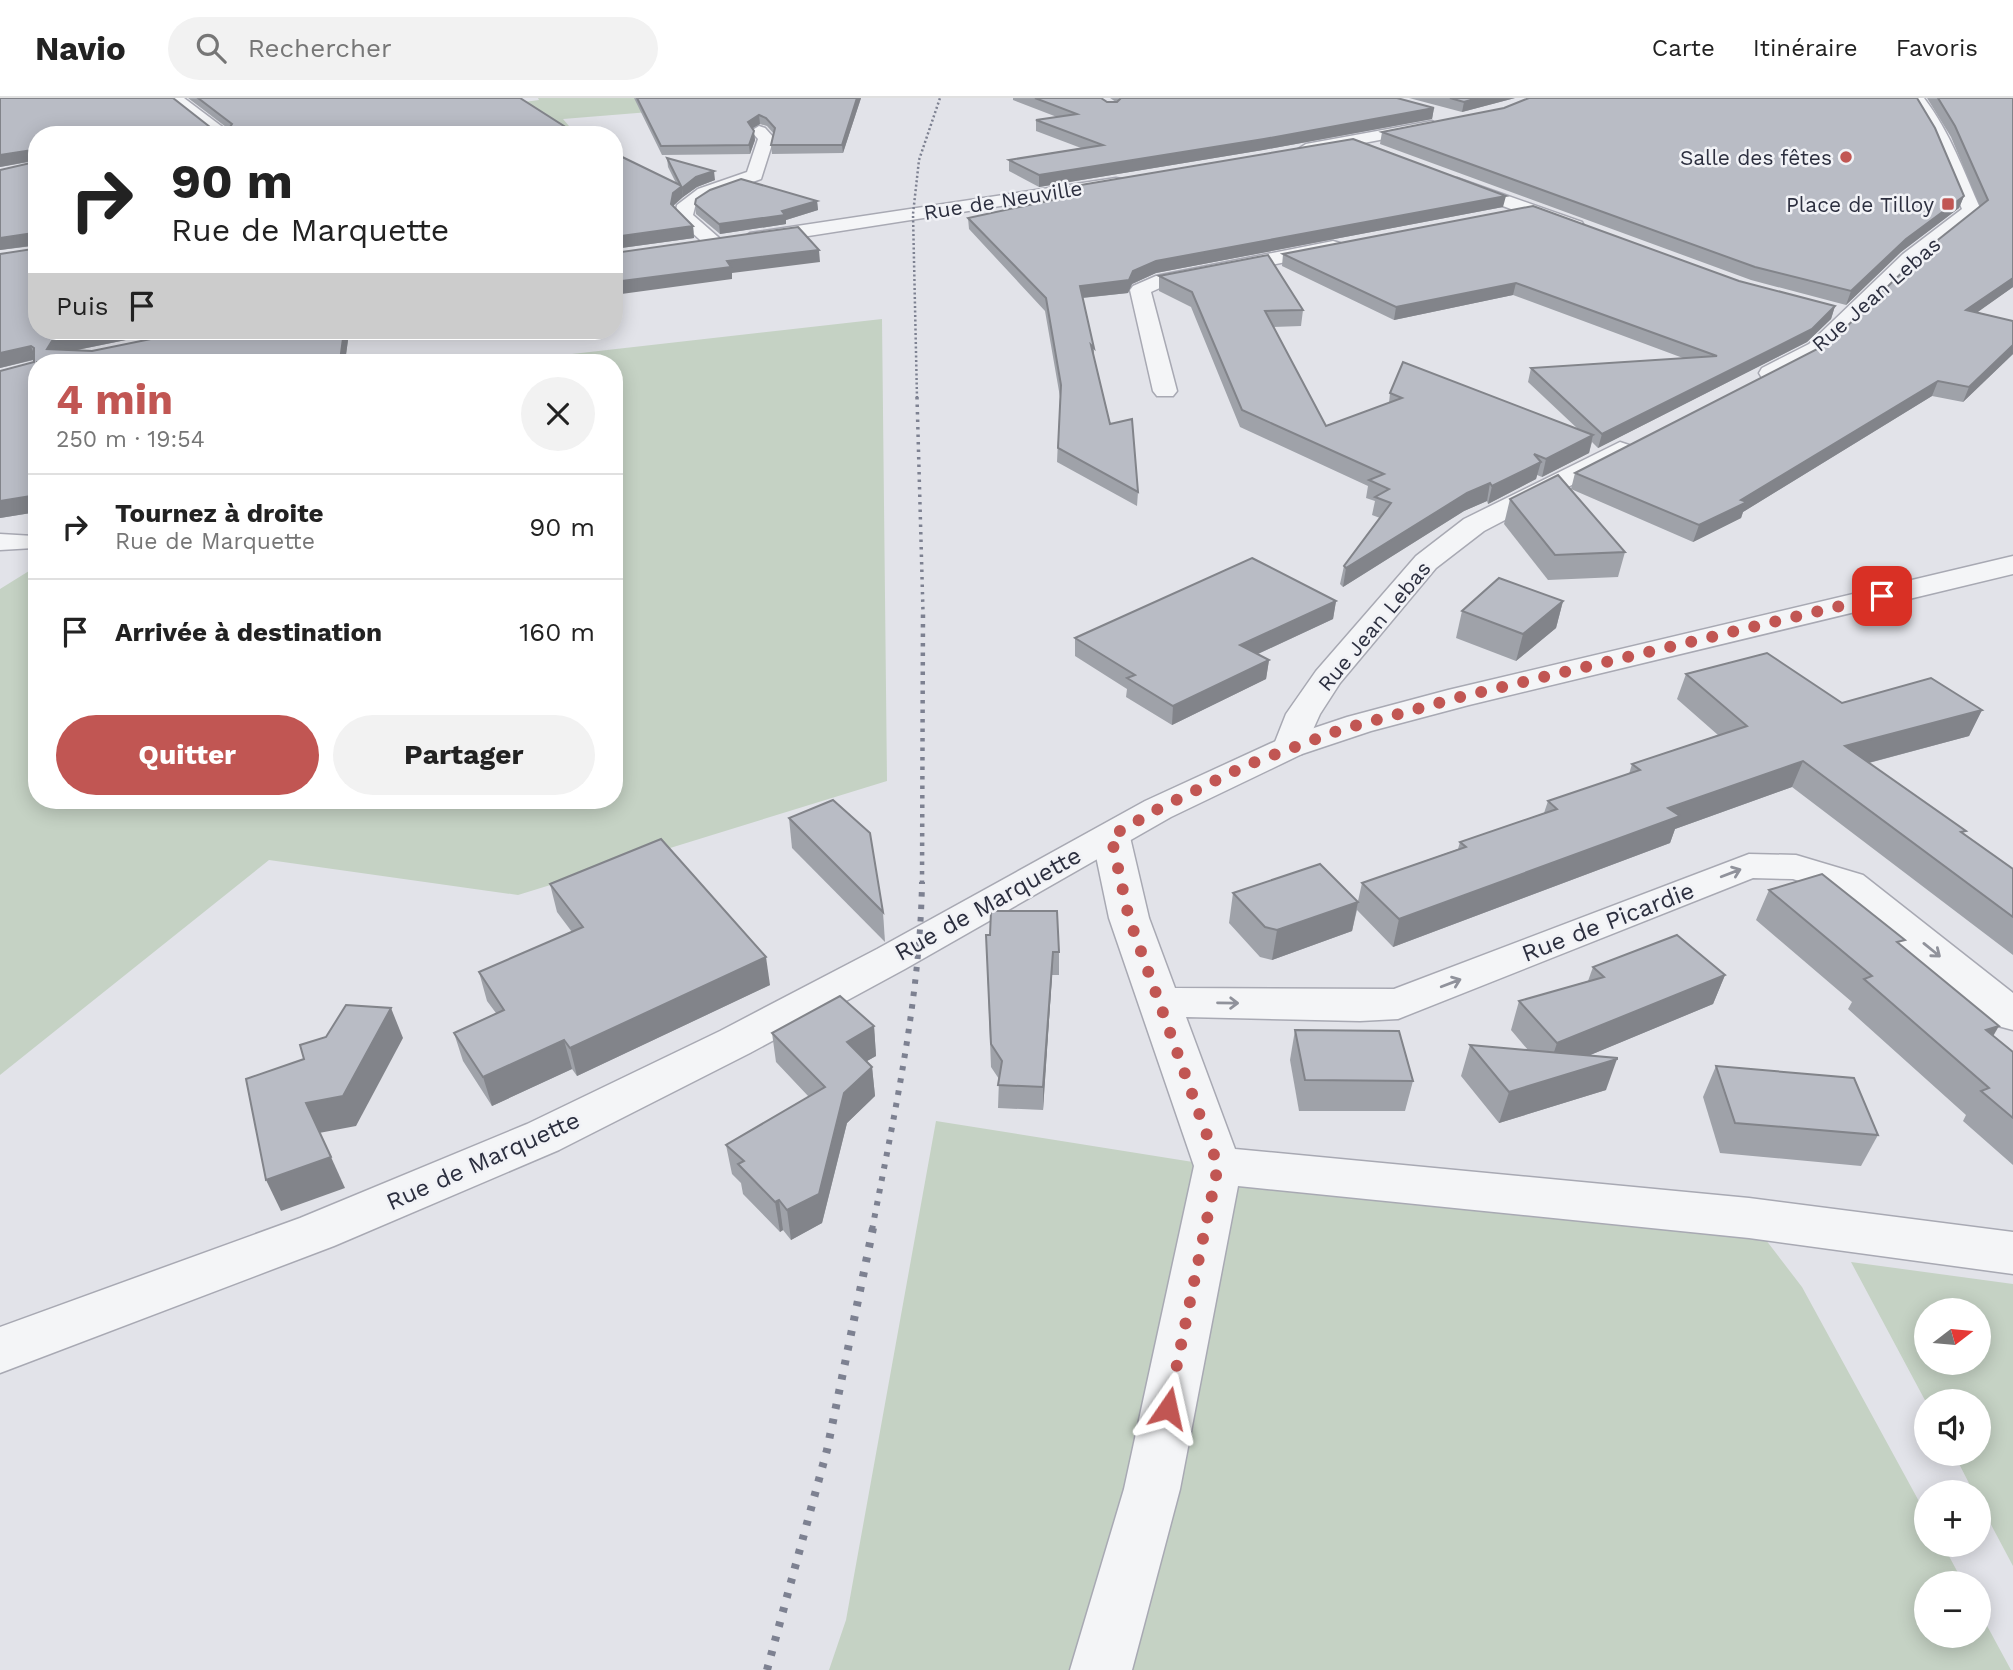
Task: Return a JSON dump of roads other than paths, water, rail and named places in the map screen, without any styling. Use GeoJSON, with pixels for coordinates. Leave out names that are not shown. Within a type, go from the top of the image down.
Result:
{"type":"FeatureCollection","features":[{"type":"Feature","properties":{"kind":"street"},"geometry":{"type":"LineString","coordinates":[[175,98],[213,126]]}},
{"type":"Feature","properties":{"kind":"street","name":"Rue Jean Lebas"},"geometry":{"type":"LineString","coordinates":[[1744,387],[1817,349],[1910,258],[1972,210],[1951,157],[1925,108],[1916,98]]}},
{"type":"Feature","properties":{"kind":"street"},"geometry":{"type":"LineString","coordinates":[[1293,151],[1353,142],[1440,115]]}},
{"type":"Feature","properties":{"kind":"street"},"geometry":{"type":"LineString","coordinates":[[716,244],[684,216],[686,205],[704,193],[755,175],[766,138],[760,131]]}},
{"type":"Feature","properties":{"kind":"street"},"geometry":{"type":"LineString","coordinates":[[1353,142],[1380,154]]}},
{"type":"Feature","properties":{"kind":"street"},"geometry":{"type":"LineString","coordinates":[[1442,177],[1592,232]]}},
{"type":"Feature","properties":{"kind":"street","name":"Rue de Neuville"},"geometry":{"type":"LineString","coordinates":[[690,247],[1129,180]]}},
{"type":"Feature","properties":{"kind":"street"},"geometry":{"type":"LineString","coordinates":[[1488,218],[1529,210]]}},
{"type":"Feature","properties":{"kind":"street"},"geometry":{"type":"LineString","coordinates":[[1166,391],[1140,290],[1156,282],[1355,243]]}},
{"type":"Feature","properties":{"kind":"street"},"geometry":{"type":"LineString","coordinates":[[1825,310],[1849,315]]}},
{"type":"Feature","properties":{"kind":"street","name":"Rue Jean Lebas"},"geometry":{"type":"LineString","coordinates":[[1290,747],[1303,714],[1327,678],[1426,562],[1474,525],[1646,437]]}},
{"type":"Feature","properties":{"kind":"street","name":"Rue de Marquette"},"geometry":{"type":"LineString","coordinates":[[0,1350],[317,1232],[543,1137],[747,1035],[1192,792],[1290,747],[1350,727],[1449,700],[2012,567]]}},
{"type":"Feature","properties":{"kind":"street"},"geometry":{"type":"LineString","coordinates":[[1101,1670],[1152,1489],[1218,1166],[1129,918],[1111,836]]}},
{"type":"Feature","properties":{"kind":"street","name":"Rue de Picardie"},"geometry":{"type":"LineString","coordinates":[[1159,1002],[1360,1006],[1398,1004],[1749,866],[1796,867],[1849,884],[2013,1015]]}},
{"type":"Feature","properties":{"kind":"street"},"geometry":{"type":"LineString","coordinates":[[1218,1166],[1749,1218],[2013,1253]]}},
{"type":"Feature","properties":{"kind":"railway"},"geometry":{"type":"LineString","coordinates":[[917,398],[913,214],[919,160],[940,98]]}},
{"type":"Feature","properties":{"kind":"railway"},"geometry":{"type":"LineString","coordinates":[[917,397],[923,612]]}},
{"type":"Feature","properties":{"kind":"railway"},"geometry":{"type":"LineString","coordinates":[[922,884],[923,612]]}},
{"type":"Feature","properties":{"kind":"railway"},"geometry":{"type":"LineString","coordinates":[[872,1230],[911,1014],[922,882]]}},
{"type":"Feature","properties":{"kind":"railway"},"geometry":{"type":"LineString","coordinates":[[767,1670],[827,1450],[873,1228]]}},
{"type":"Feature","properties":{"kind":"place","name":"Salle des fêtes"},"geometry":{"type":"Point","coordinates":[1846,157]}},
{"type":"Feature","properties":{"kind":"place","name":"Place de Tilloy"},"geometry":{"type":"Point","coordinates":[1948,204]}}]}
